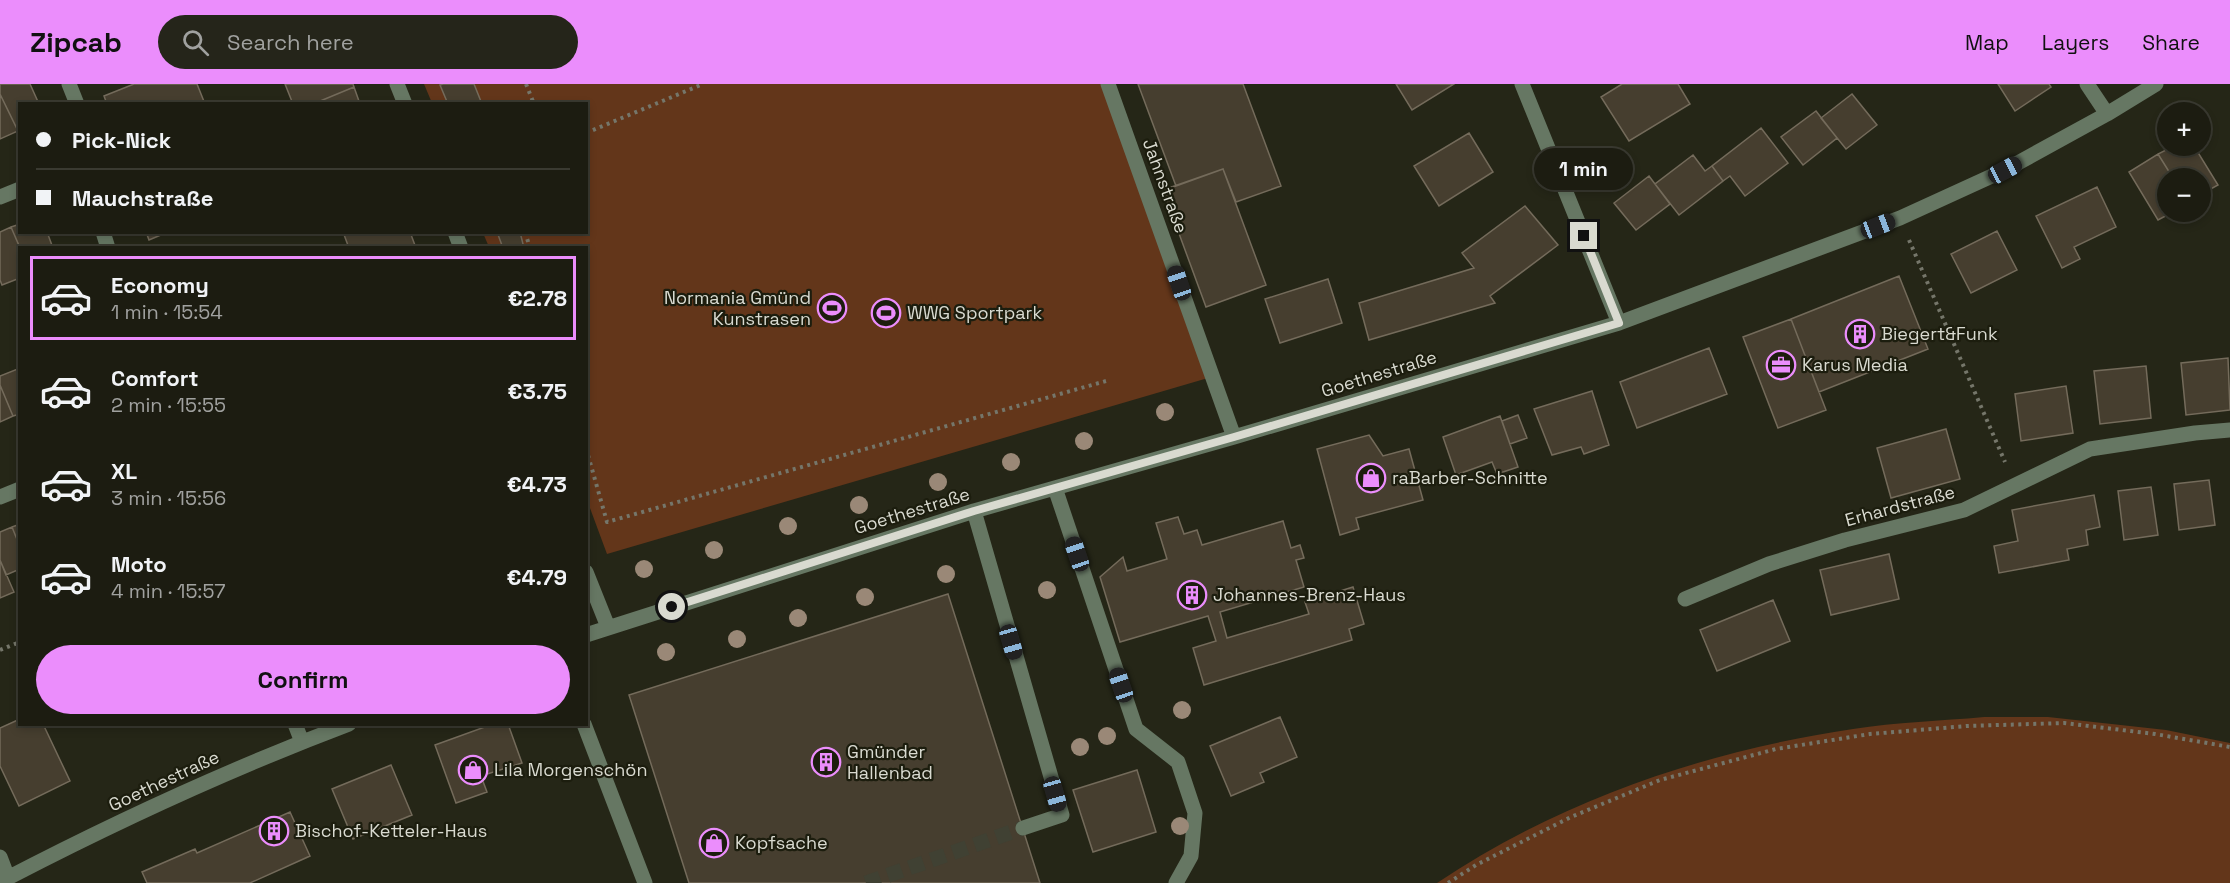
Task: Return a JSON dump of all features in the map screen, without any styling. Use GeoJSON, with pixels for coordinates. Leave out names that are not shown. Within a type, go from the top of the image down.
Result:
{"type":"FeatureCollection","features":[{"type":"Feature","properties":{"kind":"street"},"geometry":{"type":"LineString","coordinates":[[69,84],[76,102]]}},
{"type":"Feature","properties":{"kind":"street"},"geometry":{"type":"LineString","coordinates":[[398,84],[404,102]]}},
{"type":"Feature","properties":{"kind":"street","name":"Jahnstraße"},"geometry":{"type":"LineString","coordinates":[[1108,84],[1234,437]]}},
{"type":"Feature","properties":{"kind":"street"},"geometry":{"type":"LineString","coordinates":[[1522,84],[1619,323]]}},
{"type":"Feature","properties":{"kind":"street"},"geometry":{"type":"LineString","coordinates":[[2087,84],[2108,114]]}},
{"type":"Feature","properties":{"kind":"street","name":"Goethestraße"},"geometry":{"type":"LineString","coordinates":[[588,634],[974,511],[1619,323],[1900,218],[2005,170],[2108,114],[2156,84]]}},
{"type":"Feature","properties":{"kind":"street"},"geometry":{"type":"LineString","coordinates":[[0,196],[18,190]]}},
{"type":"Feature","properties":{"kind":"street","name":"Erhardstraße"},"geometry":{"type":"LineString","coordinates":[[1684,599],[1768,564],[1845,540],[1964,510],[2090,449],[2230,430]]}},
{"type":"Feature","properties":{"kind":"street"},"geometry":{"type":"LineString","coordinates":[[1055,488],[1136,729],[1178,762],[1195,813],[1191,856],[1176,883]]}},
{"type":"Feature","properties":{"kind":"street"},"geometry":{"type":"LineString","coordinates":[[0,497],[18,490]]}},
{"type":"Feature","properties":{"kind":"street"},"geometry":{"type":"LineString","coordinates":[[974,511],[1062,815],[1023,828]]}},
{"type":"Feature","properties":{"kind":"street"},"geometry":{"type":"LineString","coordinates":[[588,577],[608,627]]}},
{"type":"Feature","properties":{"kind":"street"},"geometry":{"type":"LineString","coordinates":[[296,726],[302,742]]}},
{"type":"Feature","properties":{"kind":"street","name":"Goethestraße"},"geometry":{"type":"LineString","coordinates":[[4,880],[147,810],[344,726]]}},
{"type":"Feature","properties":{"kind":"street"},"geometry":{"type":"LineString","coordinates":[[585,726],[645,883]]}},
{"type":"Feature","properties":{"kind":"street"},"geometry":{"type":"LineString","coordinates":[[0,857],[4,880]]}},
{"type":"Feature","properties":{"kind":"path"},"geometry":{"type":"LineString","coordinates":[[526,84],[533,102]]}},
{"type":"Feature","properties":{"kind":"path"},"geometry":{"type":"LineString","coordinates":[[588,132],[703,84]]}},
{"type":"Feature","properties":{"kind":"path"},"geometry":{"type":"LineString","coordinates":[[1900,218],[2014,485]]}},
{"type":"Feature","properties":{"kind":"path"},"geometry":{"type":"LineString","coordinates":[[588,455],[607,522],[1106,381]]}},
{"type":"Feature","properties":{"kind":"path"},"geometry":{"type":"LineString","coordinates":[[0,650],[18,643]]}},
{"type":"Feature","properties":{"kind":"path"},"geometry":{"type":"LineString","coordinates":[[1448,883],[1476,865],[1571,817],[1648,785],[1776,749],[1870,734],[1967,726],[2064,723],[2155,734],[2230,747]]}},
{"type":"Feature","properties":{"kind":"shaded area","name":"Normania Gmünd Kunstrasen"},"geometry":{"type":"Polygon","coordinates":[[[424,84],[1102,84],[1208,378],[607,554],[588,503],[588,246],[489,246],[483,234],[588,234],[588,102],[432,102],[424,84]]]}},
{"type":"Feature","properties":{"kind":"shaded area"},"geometry":{"type":"Polygon","coordinates":[[[1984,717],[2048,717],[2166,730],[2230,743],[2230,883],[1437,883],[1484,853],[1534,827],[1636,783],[1689,766],[1743,751],[1853,729],[1984,717]]]}},
{"type":"Feature","properties":{"kind":"building"},"geometry":{"type":"Polygon","coordinates":[[[0,84],[30,84],[38,102],[18,102],[18,131],[0,94],[0,84]]]}},
{"type":"Feature","properties":{"kind":"building"},"geometry":{"type":"Polygon","coordinates":[[[134,84],[197,84],[204,102],[106,102],[104,96],[134,84]]]}},
{"type":"Feature","properties":{"kind":"building"},"geometry":{"type":"Polygon","coordinates":[[[285,84],[353,84],[354,87],[318,102],[292,102],[285,84]]]}},
{"type":"Feature","properties":{"kind":"building"},"geometry":{"type":"Polygon","coordinates":[[[474,84],[481,102],[447,102],[440,85],[474,84]]]}},
{"type":"Feature","properties":{"kind":"building"},"geometry":{"type":"Polygon","coordinates":[[[1138,84],[1243,84],[1281,186],[1236,202],[1223,169],[1176,186],[1138,84]]]}},
{"type":"Feature","properties":{"kind":"building"},"geometry":{"type":"Polygon","coordinates":[[[1396,84],[1454,84],[1412,110],[1396,84]]]}},
{"type":"Feature","properties":{"kind":"building"},"geometry":{"type":"Polygon","coordinates":[[[1622,84],[1678,84],[1690,104],[1629,141],[1601,97],[1622,84]]]}},
{"type":"Feature","properties":{"kind":"building"},"geometry":{"type":"Polygon","coordinates":[[[1998,84],[2049,84],[2051,87],[2015,111],[1998,84]]]}},
{"type":"Feature","properties":{"kind":"building"},"geometry":{"type":"Polygon","coordinates":[[[354,87],[359,102],[318,102],[354,87]]]}},
{"type":"Feature","properties":{"kind":"building"},"geometry":{"type":"Polygon","coordinates":[[[0,94],[18,131],[0,139],[0,94]]]}},
{"type":"Feature","properties":{"kind":"building"},"geometry":{"type":"Polygon","coordinates":[[[1852,94],[1877,125],[1846,149],[1821,118],[1852,94]]]}},
{"type":"Feature","properties":{"kind":"building"},"geometry":{"type":"Polygon","coordinates":[[[1816,111],[1837,138],[1803,165],[1781,137],[1816,111]]]}},
{"type":"Feature","properties":{"kind":"building"},"geometry":{"type":"Polygon","coordinates":[[[1761,128],[1788,163],[1745,196],[1730,176],[1723,181],[1712,166],[1761,128]]]}},
{"type":"Feature","properties":{"kind":"building"},"geometry":{"type":"Polygon","coordinates":[[[1469,133],[1493,172],[1439,206],[1414,166],[1469,133]]]}},
{"type":"Feature","properties":{"kind":"building"},"geometry":{"type":"Polygon","coordinates":[[[1693,155],[1705,171],[1712,166],[1723,181],[1679,215],[1655,184],[1693,155]]]}},
{"type":"Feature","properties":{"kind":"building"},"geometry":{"type":"Polygon","coordinates":[[[2157,155],[2167,168],[2157,168],[2157,218],[2129,172],[2157,155]]]}},
{"type":"Feature","properties":{"kind":"building"},"geometry":{"type":"Polygon","coordinates":[[[2159,156],[2200,156],[2208,168],[2167,168],[2159,156]]]}},
{"type":"Feature","properties":{"kind":"building"},"geometry":{"type":"Polygon","coordinates":[[[1223,169],[1266,285],[1206,307],[1163,190],[1223,169]]]}},
{"type":"Feature","properties":{"kind":"building"},"geometry":{"type":"Polygon","coordinates":[[[2211,174],[2218,185],[2211,189],[2211,174]]]}},
{"type":"Feature","properties":{"kind":"building"},"geometry":{"type":"Polygon","coordinates":[[[1649,176],[1670,204],[1636,230],[1614,203],[1649,176]]]}},
{"type":"Feature","properties":{"kind":"building"},"geometry":{"type":"Polygon","coordinates":[[[2097,187],[2116,227],[2074,247],[2080,259],[2062,268],[2036,216],[2097,187]]]}},
{"type":"Feature","properties":{"kind":"building"},"geometry":{"type":"Polygon","coordinates":[[[1525,206],[1558,245],[1490,296],[1495,303],[1369,340],[1359,303],[1474,268],[1462,253],[1525,206]]]}},
{"type":"Feature","properties":{"kind":"building"},"geometry":{"type":"Polygon","coordinates":[[[18,225],[18,234],[48,234],[52,246],[19,246],[11,227],[18,225]]]}},
{"type":"Feature","properties":{"kind":"building"},"geometry":{"type":"Polygon","coordinates":[[[11,227],[19,246],[18,279],[2,285],[0,280],[0,232],[11,227]]]}},
{"type":"Feature","properties":{"kind":"building"},"geometry":{"type":"Polygon","coordinates":[[[1997,231],[2017,270],[1971,293],[1951,254],[1997,231]]]}},
{"type":"Feature","properties":{"kind":"building"},"geometry":{"type":"Polygon","coordinates":[[[147,234],[163,234],[149,240],[147,234]]]}},
{"type":"Feature","properties":{"kind":"building"},"geometry":{"type":"Polygon","coordinates":[[[344,234],[411,234],[415,246],[348,246],[344,234]]]}},
{"type":"Feature","properties":{"kind":"building"},"geometry":{"type":"Polygon","coordinates":[[[498,234],[520,234],[524,246],[502,246],[498,234]]]}},
{"type":"Feature","properties":{"kind":"building","name":"Biegert&Funk"},"geometry":{"type":"Polygon","coordinates":[[[1899,276],[1928,349],[1819,392],[1791,319],[1899,276]]]}},
{"type":"Feature","properties":{"kind":"building"},"geometry":{"type":"Polygon","coordinates":[[[1328,279],[1342,323],[1280,343],[1265,299],[1328,279]]]}},
{"type":"Feature","properties":{"kind":"building","name":"Karus Media"},"geometry":{"type":"Polygon","coordinates":[[[1791,319],[1826,410],[1778,428],[1743,337],[1791,319]]]}},
{"type":"Feature","properties":{"kind":"building"},"geometry":{"type":"Polygon","coordinates":[[[1709,348],[1727,394],[1637,428],[1620,382],[1709,348]]]}},
{"type":"Feature","properties":{"kind":"building"},"geometry":{"type":"Polygon","coordinates":[[[2228,358],[2230,410],[2186,415],[2181,363],[2228,358]]]}},
{"type":"Feature","properties":{"kind":"building"},"geometry":{"type":"Polygon","coordinates":[[[2146,366],[2151,418],[2100,424],[2094,371],[2146,366]]]}},
{"type":"Feature","properties":{"kind":"building"},"geometry":{"type":"Polygon","coordinates":[[[18,369],[18,415],[13,416],[0,385],[0,376],[18,369]]]}},
{"type":"Feature","properties":{"kind":"building"},"geometry":{"type":"Polygon","coordinates":[[[0,385],[13,416],[0,422],[0,385]]]}},
{"type":"Feature","properties":{"kind":"building"},"geometry":{"type":"Polygon","coordinates":[[[2066,386],[2073,433],[2021,441],[2015,394],[2066,386]]]}},
{"type":"Feature","properties":{"kind":"building"},"geometry":{"type":"Polygon","coordinates":[[[1592,391],[1609,445],[1584,454],[1581,447],[1552,455],[1534,409],[1592,391]]]}},
{"type":"Feature","properties":{"kind":"building"},"geometry":{"type":"Polygon","coordinates":[[[1518,415],[1527,438],[1510,444],[1502,421],[1518,415]]]}},
{"type":"Feature","properties":{"kind":"building"},"geometry":{"type":"Polygon","coordinates":[[[1500,416],[1518,467],[1497,474],[1492,462],[1456,475],[1443,437],[1500,416]]]}},
{"type":"Feature","properties":{"kind":"building"},"geometry":{"type":"Polygon","coordinates":[[[1946,429],[1960,479],[1891,498],[1877,448],[1946,429]]]}},
{"type":"Feature","properties":{"kind":"building","name":"raBarber-Schnitte"},"geometry":{"type":"Polygon","coordinates":[[[1369,435],[1383,456],[1409,449],[1423,500],[1356,518],[1359,529],[1340,535],[1317,449],[1369,435]]]}},
{"type":"Feature","properties":{"kind":"building"},"geometry":{"type":"Polygon","coordinates":[[[2209,480],[2215,525],[2179,530],[2174,484],[2209,480]]]}},
{"type":"Feature","properties":{"kind":"building"},"geometry":{"type":"Polygon","coordinates":[[[2151,487],[2158,535],[2124,540],[2118,491],[2151,487]]]}},
{"type":"Feature","properties":{"kind":"building"},"geometry":{"type":"Polygon","coordinates":[[[2094,495],[2100,527],[2086,530],[2088,545],[2067,549],[2069,560],[1999,573],[1994,546],[2018,541],[2012,510],[2094,495]]]}},
{"type":"Feature","properties":{"kind":"building","name":"Johannes-Brenz-Haus"},"geometry":{"type":"Polygon","coordinates":[[[1178,517],[1184,534],[1197,530],[1202,545],[1283,521],[1291,548],[1300,545],[1304,558],[1296,560],[1304,587],[1220,612],[1227,638],[1309,614],[1305,602],[1353,587],[1364,624],[1349,629],[1352,640],[1204,685],[1193,648],[1216,641],[1208,616],[1120,642],[1100,577],[1123,557],[1127,571],[1167,559],[1156,523],[1178,517]]]}},
{"type":"Feature","properties":{"kind":"building"},"geometry":{"type":"Polygon","coordinates":[[[18,525],[18,542],[12,527],[18,525]]]}},
{"type":"Feature","properties":{"kind":"building"},"geometry":{"type":"Polygon","coordinates":[[[12,527],[18,542],[18,570],[6,575],[0,560],[0,532],[12,527]]]}},
{"type":"Feature","properties":{"kind":"building"},"geometry":{"type":"Polygon","coordinates":[[[1889,554],[1899,599],[1831,615],[1820,570],[1889,554]]]}},
{"type":"Feature","properties":{"kind":"building"},"geometry":{"type":"Polygon","coordinates":[[[0,560],[14,592],[0,598],[0,560]]]}},
{"type":"Feature","properties":{"kind":"building","name":"Gmünder Hallenbad"},"geometry":{"type":"Polygon","coordinates":[[[948,594],[1040,883],[689,883],[629,695],[948,594]]]}},
{"type":"Feature","properties":{"kind":"building"},"geometry":{"type":"Polygon","coordinates":[[[1773,600],[1790,641],[1717,671],[1700,630],[1773,600]]]}},
{"type":"Feature","properties":{"kind":"building"},"geometry":{"type":"Polygon","coordinates":[[[1280,717],[1297,757],[1260,773],[1264,782],[1231,796],[1210,746],[1280,717]]]}},
{"type":"Feature","properties":{"kind":"building"},"geometry":{"type":"Polygon","coordinates":[[[18,720],[18,726],[44,726],[70,781],[19,806],[0,766],[0,728],[18,720]]]}},
{"type":"Feature","properties":{"kind":"building","name":"Lila Morgenschön"},"geometry":{"type":"Polygon","coordinates":[[[487,726],[509,726],[522,763],[481,776],[487,792],[456,803],[435,745],[487,726]]]}},
{"type":"Feature","properties":{"kind":"building"},"geometry":{"type":"Polygon","coordinates":[[[391,765],[412,815],[353,839],[332,789],[391,765]]]}},
{"type":"Feature","properties":{"kind":"building"},"geometry":{"type":"Polygon","coordinates":[[[1137,770],[1156,832],[1093,852],[1073,790],[1137,770]]]}},
{"type":"Feature","properties":{"kind":"building","name":"Bischof-Ketteler-Haus"},"geometry":{"type":"Polygon","coordinates":[[[290,812],[310,856],[250,883],[147,883],[142,872],[195,849],[197,853],[290,812]]]}},
{"type":"Feature","properties":{"kind":"tunnel"},"geometry":{"type":"LineString","coordinates":[[866,883],[1023,828]]}},
{"type":"Feature","properties":{"kind":"place","name":"Normania Gmünd Kunstrasen"},"geometry":{"type":"Point","coordinates":[832,308]}},
{"type":"Feature","properties":{"kind":"place","name":"WWG Sportpark"},"geometry":{"type":"Point","coordinates":[886,313]}},
{"type":"Feature","properties":{"kind":"place","name":"Biegert&Funk"},"geometry":{"type":"Point","coordinates":[1860,334]}},
{"type":"Feature","properties":{"kind":"place","name":"Karus Media"},"geometry":{"type":"Point","coordinates":[1781,365]}},
{"type":"Feature","properties":{"kind":"place","name":"raBarber-Schnitte"},"geometry":{"type":"Point","coordinates":[1371,478]}},
{"type":"Feature","properties":{"kind":"place","name":"Johannes-Brenz-Haus"},"geometry":{"type":"Point","coordinates":[1192,595]}},
{"type":"Feature","properties":{"kind":"place","name":"Gmünder Hallenbad"},"geometry":{"type":"Point","coordinates":[826,762]}},
{"type":"Feature","properties":{"kind":"place","name":"Lila Morgenschön"},"geometry":{"type":"Point","coordinates":[473,770]}},
{"type":"Feature","properties":{"kind":"place","name":"Bischof-Ketteler-Haus"},"geometry":{"type":"Point","coordinates":[274,831]}},
{"type":"Feature","properties":{"kind":"place","name":"Kopfsache"},"geometry":{"type":"Point","coordinates":[714,843]}},
{"type":"Feature","properties":{"kind":"route"},"geometry":{"type":"LineString","coordinates":[[672,607],[974,511],[1619,323],[1584,236]]}}]}
